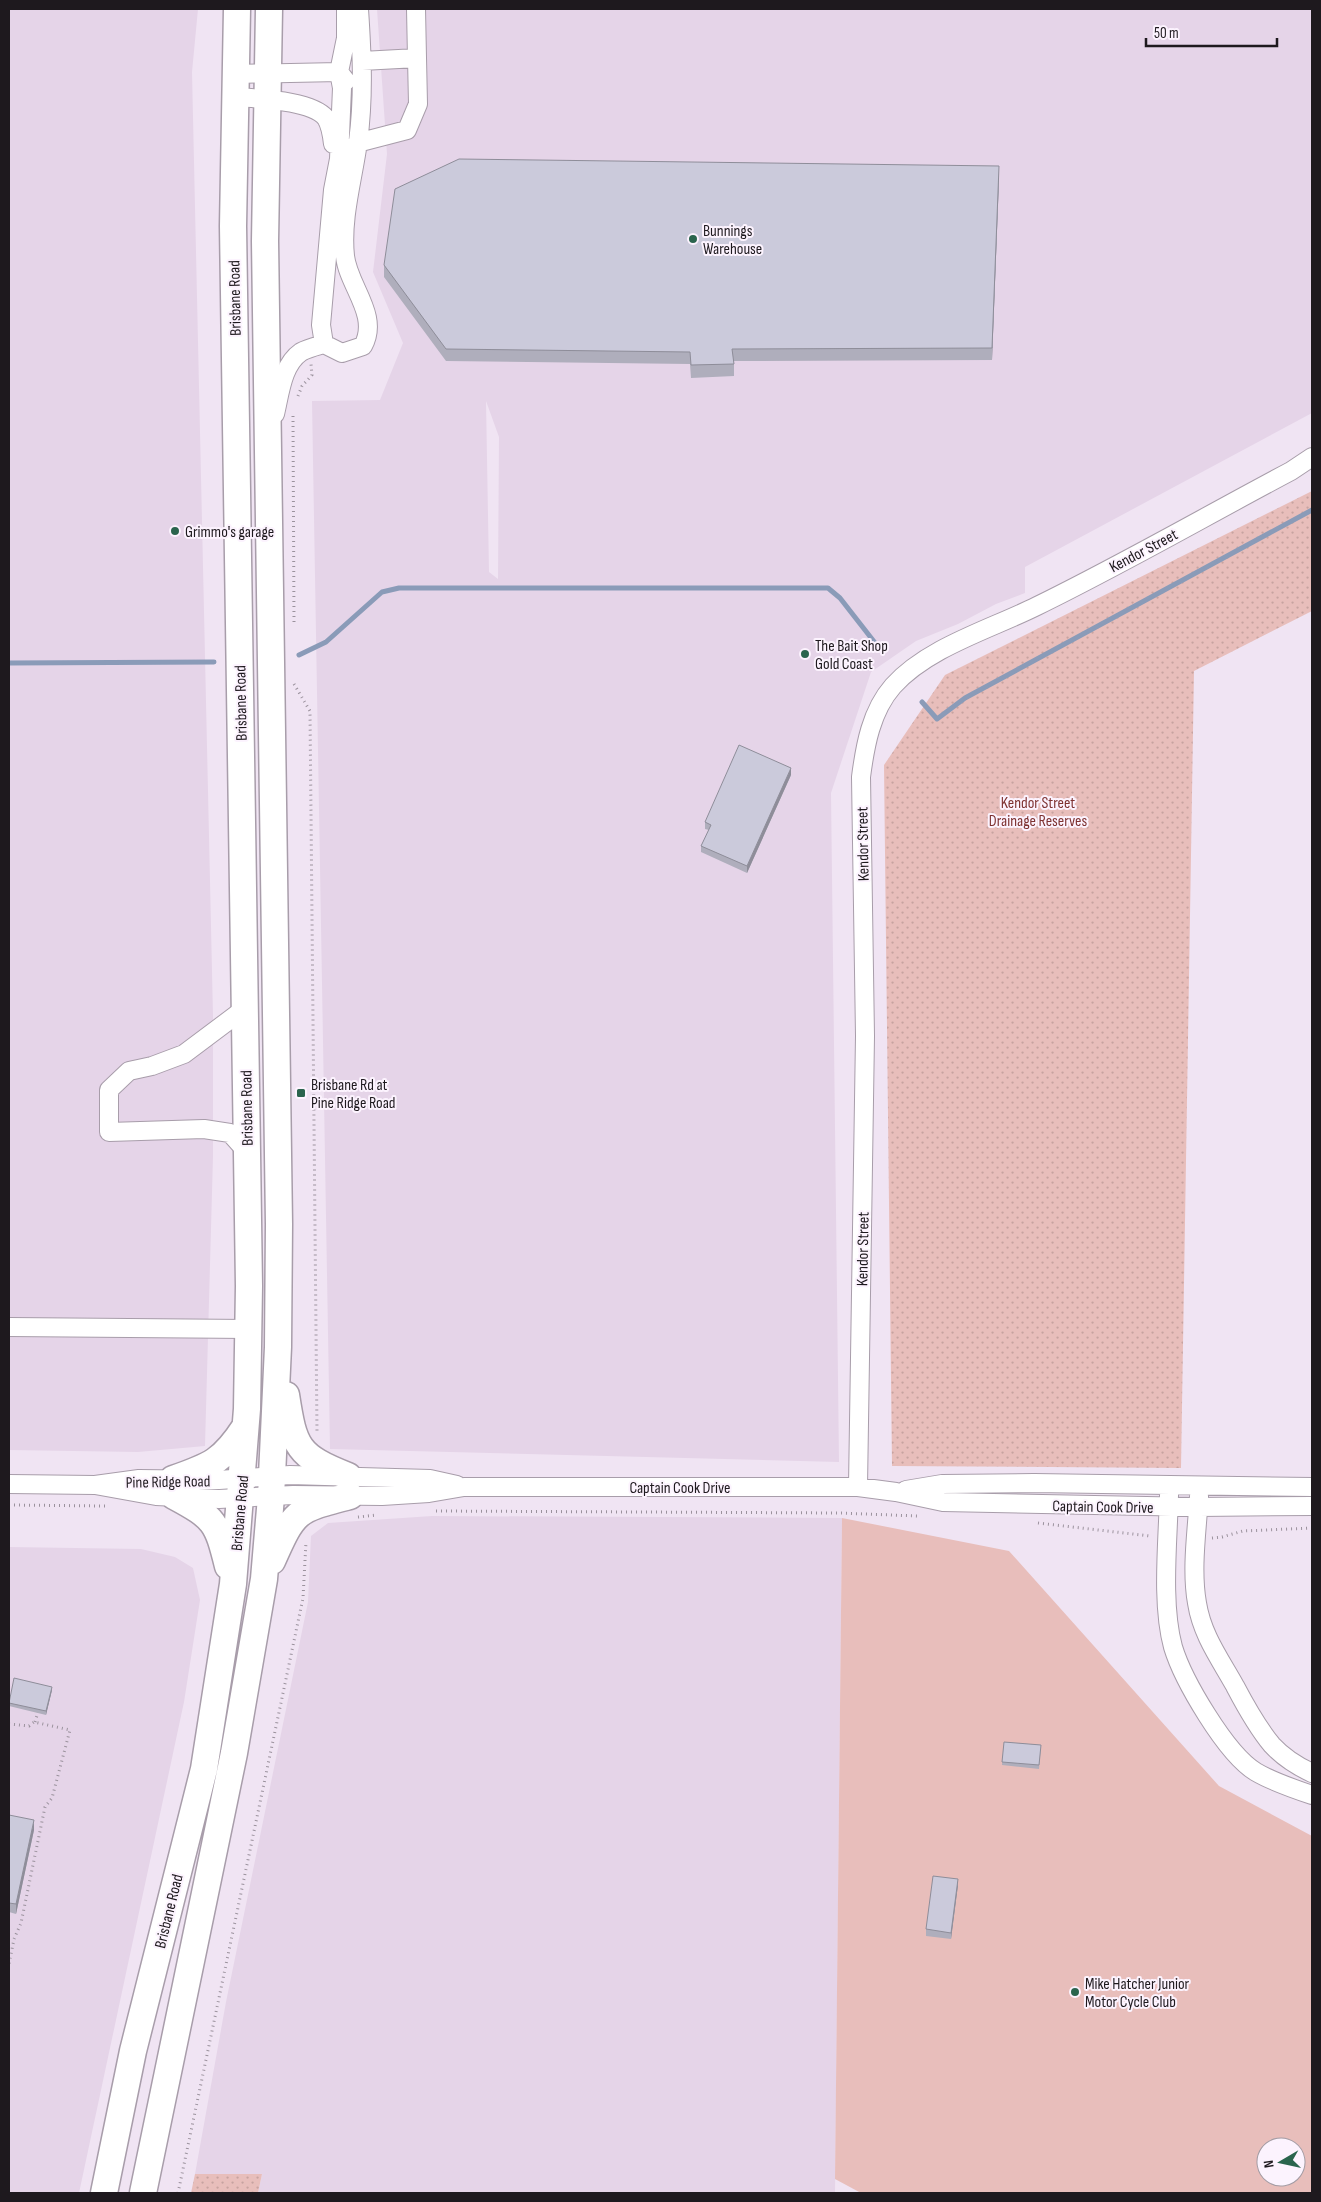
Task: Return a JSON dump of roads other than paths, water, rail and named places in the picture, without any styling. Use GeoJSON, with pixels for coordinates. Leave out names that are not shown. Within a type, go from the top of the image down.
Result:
{"type":"FeatureCollection","features":[{"type":"Feature","properties":{"kind":"highway","name":"Brisbane Road"},"geometry":{"type":"LineString","coordinates":[[104,2193],[133,2051],[204,1769],[233,1584],[245,1427],[249,1329],[233,226],[237,9]]}},
{"type":"Feature","properties":{"kind":"highway","name":"Brisbane Road"},"geometry":{"type":"LineString","coordinates":[[144,2190],[234,1753],[264,1579],[271,1486],[278,1348],[277,1002],[264,214],[269,9]]}},
{"type":"Feature","properties":{"kind":"highway"},"geometry":{"type":"LineString","coordinates":[[264,1579],[283,1535],[292,1520],[306,1509],[317,1504],[349,1496],[315,1460],[302,1451],[296,1441],[292,1430],[278,1348]]}},
{"type":"Feature","properties":{"kind":"highway"},"geometry":{"type":"LineString","coordinates":[[233,1584],[216,1525],[174,1488],[216,1462],[228,1451],[245,1427]]}},
{"type":"Feature","properties":{"kind":"street"},"geometry":{"type":"LineString","coordinates":[[324,344],[321,325],[333,190],[339,159],[342,88],[339,72],[346,38],[346,9]]}},
{"type":"Feature","properties":{"kind":"street"},"geometry":{"type":"LineString","coordinates":[[267,446],[286,373],[300,353],[324,344],[342,352],[363,346],[368,338],[369,327],[366,316],[345,256],[347,216],[358,143],[361,108],[362,61],[359,9]]}},
{"type":"Feature","properties":{"kind":"street"},"geometry":{"type":"LineString","coordinates":[[358,143],[407,130],[418,104],[416,9]]}},
{"type":"Feature","properties":{"kind":"street"},"geometry":{"type":"LineString","coordinates":[[362,61],[417,58]]}},
{"type":"Feature","properties":{"kind":"street"},"geometry":{"type":"LineString","coordinates":[[236,85],[267,72],[339,72]]}},
{"type":"Feature","properties":{"kind":"street"},"geometry":{"type":"LineString","coordinates":[[339,72],[350,86],[361,108]]}},
{"type":"Feature","properties":{"kind":"street"},"geometry":{"type":"LineString","coordinates":[[236,85],[266,100],[311,108],[325,117],[332,135],[333,190]]}},
{"type":"Feature","properties":{"kind":"street","name":"Kendor Street"},"geometry":{"type":"LineString","coordinates":[[858,1487],[865,1036],[861,777],[864,749],[876,712],[893,686],[918,664],[962,640],[1037,606],[1291,471],[1312,457]]}},
{"type":"Feature","properties":{"kind":"street"},"geometry":{"type":"LineString","coordinates":[[244,1009],[184,1054],[152,1066],[129,1071],[109,1090],[109,1132],[204,1129],[230,1133],[247,1152]]}},
{"type":"Feature","properties":{"kind":"street"},"geometry":{"type":"LineString","coordinates":[[9,1327],[249,1329]]}},
{"type":"Feature","properties":{"kind":"street","name":"Captain Cook Drive"},"geometry":{"type":"LineString","coordinates":[[271,1486],[349,1496],[430,1478],[464,1487],[858,1487],[896,1492],[943,1502],[1169,1507],[1312,1506]]}},
{"type":"Feature","properties":{"kind":"street","name":"Captain Cook Drive"},"geometry":{"type":"LineString","coordinates":[[896,1492],[942,1484],[1034,1483],[1312,1487]]}},
{"type":"Feature","properties":{"kind":"street","name":"Pine Ridge Road"},"geometry":{"type":"LineString","coordinates":[[9,1484],[95,1484],[156,1496],[174,1488],[271,1486]]}},
{"type":"Feature","properties":{"kind":"street"},"geometry":{"type":"LineString","coordinates":[[1169,1486],[1168,1597],[1173,1646],[1179,1662],[1201,1703],[1235,1754],[1257,1773],[1312,1795]]}},
{"type":"Feature","properties":{"kind":"street"},"geometry":{"type":"LineString","coordinates":[[1199,1486],[1195,1585],[1199,1616],[1205,1633],[1246,1708],[1273,1746],[1288,1759],[1312,1773]]}},
{"type":"Feature","properties":{"kind":"waterway"},"geometry":{"type":"LineString","coordinates":[[922,702],[937,719],[965,698],[1312,510]]}},
{"type":"Feature","properties":{"kind":"waterway"},"geometry":{"type":"LineString","coordinates":[[299,655],[326,642],[382,592],[399,588],[828,588],[840,598],[879,648]]}},
{"type":"Feature","properties":{"kind":"waterway"},"geometry":{"type":"LineString","coordinates":[[9,663],[214,662]]}},
{"type":"Feature","properties":{"kind":"place","name":"Bunnings Warehouse"},"geometry":{"type":"Point","coordinates":[693,239]}},
{"type":"Feature","properties":{"kind":"place","name":"Grimmo's garage"},"geometry":{"type":"Point","coordinates":[175,531]}},
{"type":"Feature","properties":{"kind":"place","name":"The Bait Shop Gold Coast"},"geometry":{"type":"Point","coordinates":[805,654]}},
{"type":"Feature","properties":{"kind":"place","name":"Brisbane Rd at Pine Ridge Road"},"geometry":{"type":"Point","coordinates":[301,1093]}},
{"type":"Feature","properties":{"kind":"place","name":"Mike Hatcher Junior Motor Cycle Club"},"geometry":{"type":"Point","coordinates":[1075,1992]}},
{"type":"Feature","properties":{"kind":"park label","name":"Kendor Street Drainage Reserves"},"geometry":{"type":"Point","coordinates":[1038,811]}}]}
